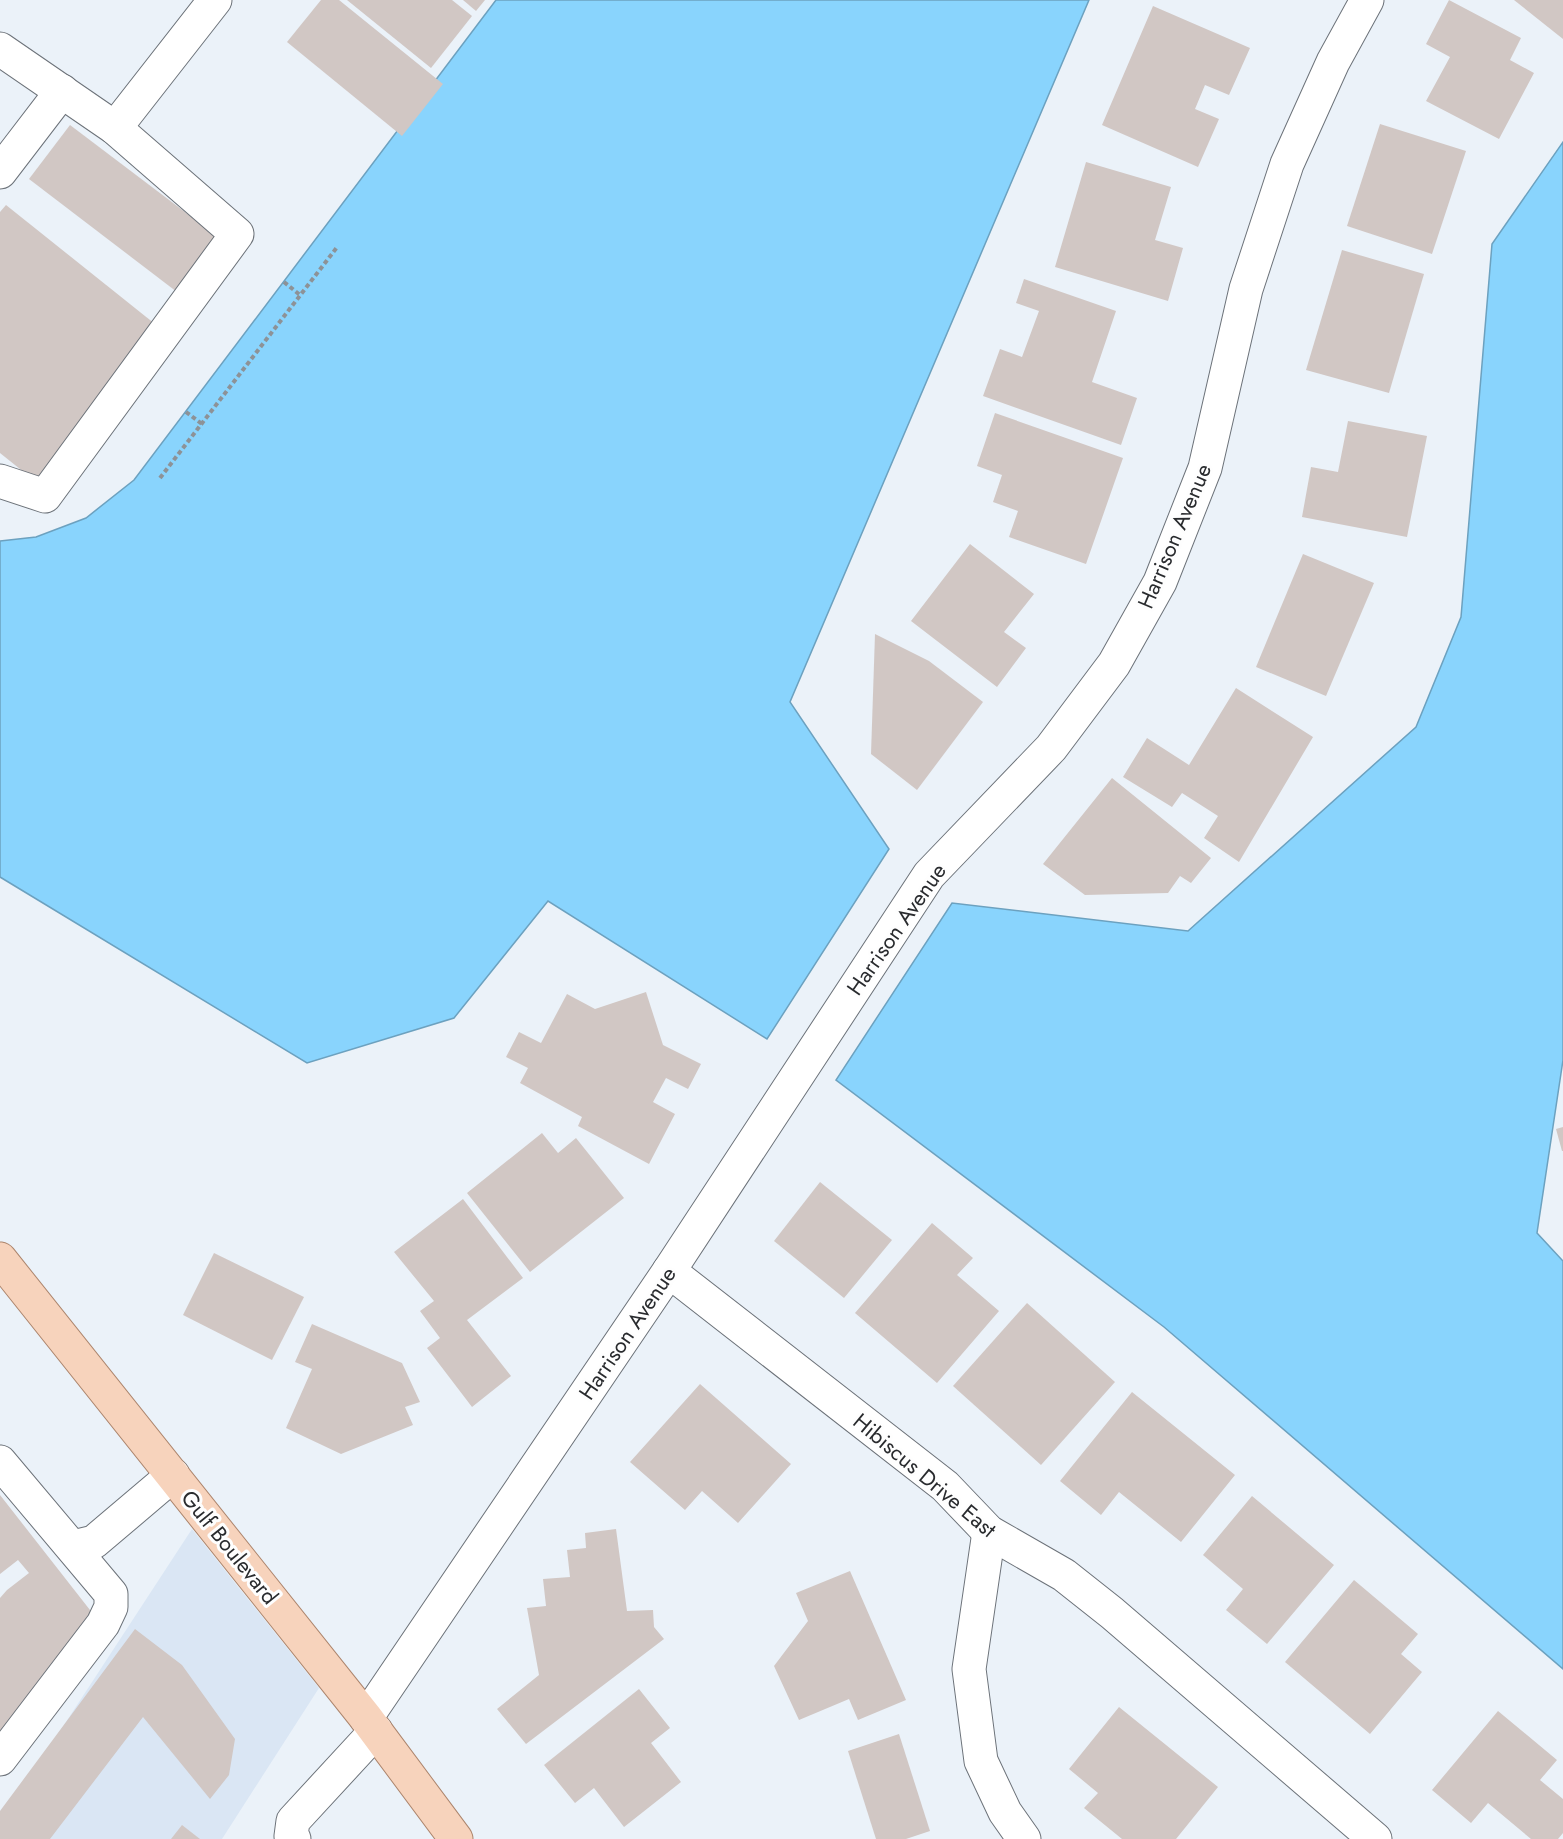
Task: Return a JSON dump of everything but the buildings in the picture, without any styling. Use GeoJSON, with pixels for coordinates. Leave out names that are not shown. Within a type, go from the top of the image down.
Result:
{"type":"FeatureCollection","features":[{"type":"Feature","properties":{"kind":"main road","name":"Gulf Boulevard"},"geometry":{"type":"LineString","coordinates":[[3,1270],[173,1475],[371,1724],[456,1839]]}},
{"type":"Feature","properties":{"kind":"street"},"geometry":{"type":"LineString","coordinates":[[115,128],[215,0]]}},
{"type":"Feature","properties":{"kind":"street","name":"Harrison Avenue"},"geometry":{"type":"LineString","coordinates":[[294,1839],[291,1836],[293,1821],[371,1724],[929,875],[1051,748],[1114,664],[1160,582],[1205,468],[1246,289],[1287,164],[1333,62],[1367,0]]}},
{"type":"Feature","properties":{"kind":"street"},"geometry":{"type":"LineString","coordinates":[[0,49],[115,128],[237,234],[45,496],[0,481]]}},
{"type":"Feature","properties":{"kind":"street"},"geometry":{"type":"LineString","coordinates":[[0,172],[62,91]]}},
{"type":"Feature","properties":{"kind":"street","name":"Hibiscus Drive East"},"geometry":{"type":"LineString","coordinates":[[669,1271],[945,1486],[989,1532],[1064,1575],[1113,1613],[1375,1839]]}},
{"type":"Feature","properties":{"kind":"street"},"geometry":{"type":"LineString","coordinates":[[0,1462],[111,1594],[111,1607],[104,1624],[0,1759]]}},
{"type":"Feature","properties":{"kind":"street"},"geometry":{"type":"LineString","coordinates":[[73,1547],[94,1542],[173,1475]]}},
{"type":"Feature","properties":{"kind":"street"},"geometry":{"type":"LineString","coordinates":[[989,1532],[969,1669],[981,1761],[1005,1812],[1024,1839]]}},
{"type":"Feature","properties":{"kind":"path"},"geometry":{"type":"LineString","coordinates":[[160,478],[338,246]]}},
{"type":"Feature","properties":{"kind":"path"},"geometry":{"type":"LineString","coordinates":[[284,282],[300,295]]}},
{"type":"Feature","properties":{"kind":"path"},"geometry":{"type":"LineString","coordinates":[[186,412],[202,424]]}},
{"type":"Feature","properties":{"kind":"shaded area"},"geometry":{"type":"Polygon","coordinates":[[[192,1529],[319,1688],[222,1839],[11,1839],[0,1823],[192,1529]]]}},
{"type":"Feature","properties":{"kind":"water"},"geometry":{"type":"Polygon","coordinates":[[[496,0],[1089,0],[790,702],[889,849],[767,1039],[548,901],[454,1018],[307,1063],[0,877],[0,541],[36,537],[86,518],[134,480],[496,0]]]}},
{"type":"Feature","properties":{"kind":"water"},"geometry":{"type":"Polygon","coordinates":[[[1563,142],[1563,1060],[1537,1233],[1563,1261],[1563,1669],[1164,1327],[836,1080],[952,903],[1188,931],[1416,727],[1461,617],[1492,244],[1563,142]]]}}]}
